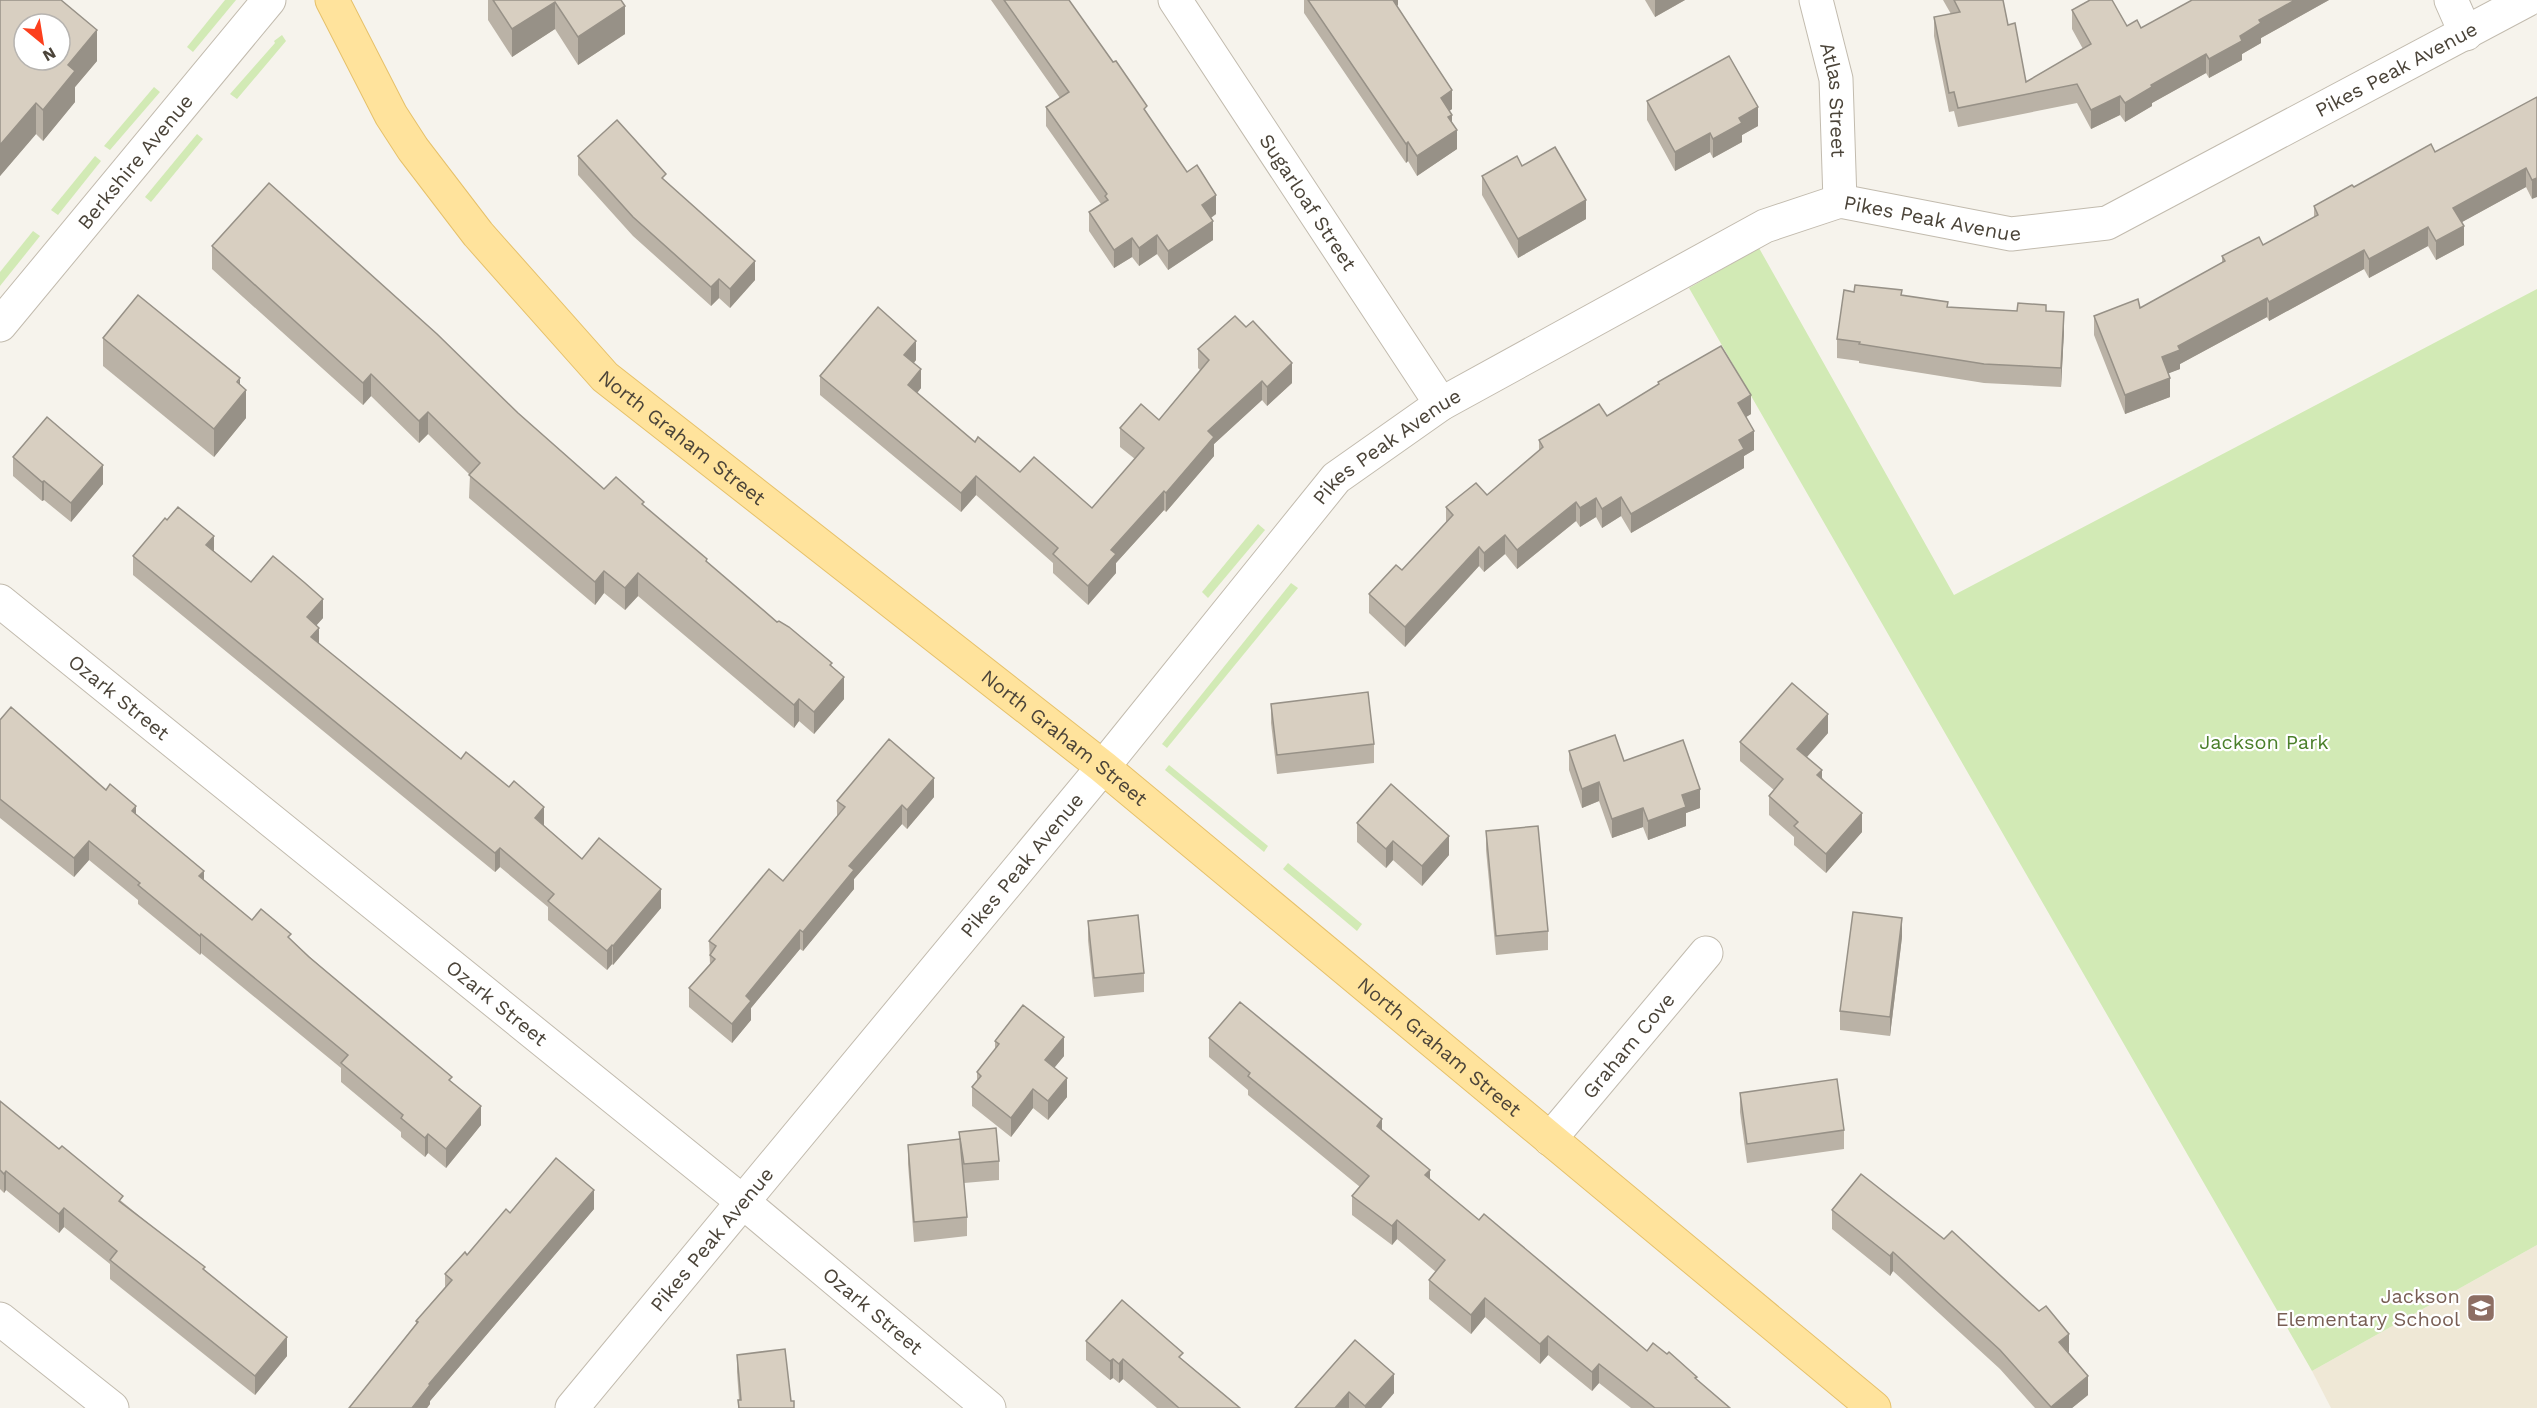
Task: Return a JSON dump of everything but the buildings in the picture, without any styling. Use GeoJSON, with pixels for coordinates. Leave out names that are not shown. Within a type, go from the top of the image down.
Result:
{"type":"FeatureCollection","features":[{"type":"Feature","properties":{"kind":"main road","name":"North Graham Street"},"geometry":{"type":"LineString","coordinates":[[332,0],[391,115],[413,149],[478,234],[605,377],[1103,767],[1874,1408]]}},
{"type":"Feature","properties":{"kind":"street","name":"Berkshire Avenue"},"geometry":{"type":"LineString","coordinates":[[0,325],[269,0]]}},
{"type":"Feature","properties":{"kind":"street","name":"Sugarloaf Street"},"geometry":{"type":"LineString","coordinates":[[1175,0],[1441,404]]}},
{"type":"Feature","properties":{"kind":"street","name":"Atlas Street"},"geometry":{"type":"LineString","coordinates":[[1816,0],[1836,79],[1840,201]]}},
{"type":"Feature","properties":{"kind":"street"},"geometry":{"type":"LineString","coordinates":[[2451,0],[2466,34]]}},
{"type":"Feature","properties":{"kind":"street","name":"Pikes Peak Avenue"},"geometry":{"type":"LineString","coordinates":[[572,1408],[1103,767],[1336,478],[1441,404],[1765,226],[1840,201],[2011,234],[2108,223],[2527,0]]}},
{"type":"Feature","properties":{"kind":"street","name":"Ozark Street"},"geometry":{"type":"LineString","coordinates":[[0,601],[742,1202],[989,1408]]}},
{"type":"Feature","properties":{"kind":"street","name":"Graham Cove"},"geometry":{"type":"LineString","coordinates":[[1550,1139],[1706,954]]}},
{"type":"Feature","properties":{"kind":"street"},"geometry":{"type":"LineString","coordinates":[[0,1319],[112,1408]]}},
{"type":"Feature","properties":{"kind":"shaded area","name":"Jackson Elementary School"},"geometry":{"type":"Polygon","coordinates":[[[2537,1245],[2537,1408],[2331,1408],[2312,1371],[2537,1245]]]}},
{"type":"Feature","properties":{"kind":"green space"},"geometry":{"type":"Polygon","coordinates":[[[225,0],[236,0],[193,52],[187,47],[225,0]]]}},
{"type":"Feature","properties":{"kind":"green space"},"geometry":{"type":"Polygon","coordinates":[[[282,35],[286,41],[237,99],[230,94],[275,43],[274,41],[282,35]]]}},
{"type":"Feature","properties":{"kind":"green space"},"geometry":{"type":"Polygon","coordinates":[[[154,87],[160,92],[110,150],[104,146],[154,87]]]}},
{"type":"Feature","properties":{"kind":"green space"},"geometry":{"type":"Polygon","coordinates":[[[197,134],[203,139],[151,202],[145,197],[197,134]]]}},
{"type":"Feature","properties":{"kind":"green space"},"geometry":{"type":"Polygon","coordinates":[[[95,156],[101,161],[58,215],[51,210],[95,156]]]}},
{"type":"Feature","properties":{"kind":"green space"},"geometry":{"type":"Polygon","coordinates":[[[33,231],[40,236],[0,286],[0,272],[33,231]]]}},
{"type":"Feature","properties":{"kind":"green space","name":"Jackson Park"},"geometry":{"type":"Polygon","coordinates":[[[1759,248],[1954,595],[2537,289],[2537,1245],[2312,1371],[1689,288],[1759,248]]]}},
{"type":"Feature","properties":{"kind":"green space"},"geometry":{"type":"Polygon","coordinates":[[[1258,524],[1265,530],[1208,598],[1202,592],[1258,524]]]}},
{"type":"Feature","properties":{"kind":"green space"},"geometry":{"type":"Polygon","coordinates":[[[1291,583],[1298,588],[1167,748],[1162,744],[1291,583]]]}},
{"type":"Feature","properties":{"kind":"green space"},"geometry":{"type":"Polygon","coordinates":[[[1169,765],[1268,846],[1264,852],[1165,770],[1169,765]]]}},
{"type":"Feature","properties":{"kind":"green space"},"geometry":{"type":"Polygon","coordinates":[[[1288,863],[1362,924],[1357,931],[1283,869],[1288,863]]]}},
{"type":"Feature","properties":{"kind":"place","name":"Jackson Elementary School"},"geometry":{"type":"Point","coordinates":[2481,1308]}}]}
